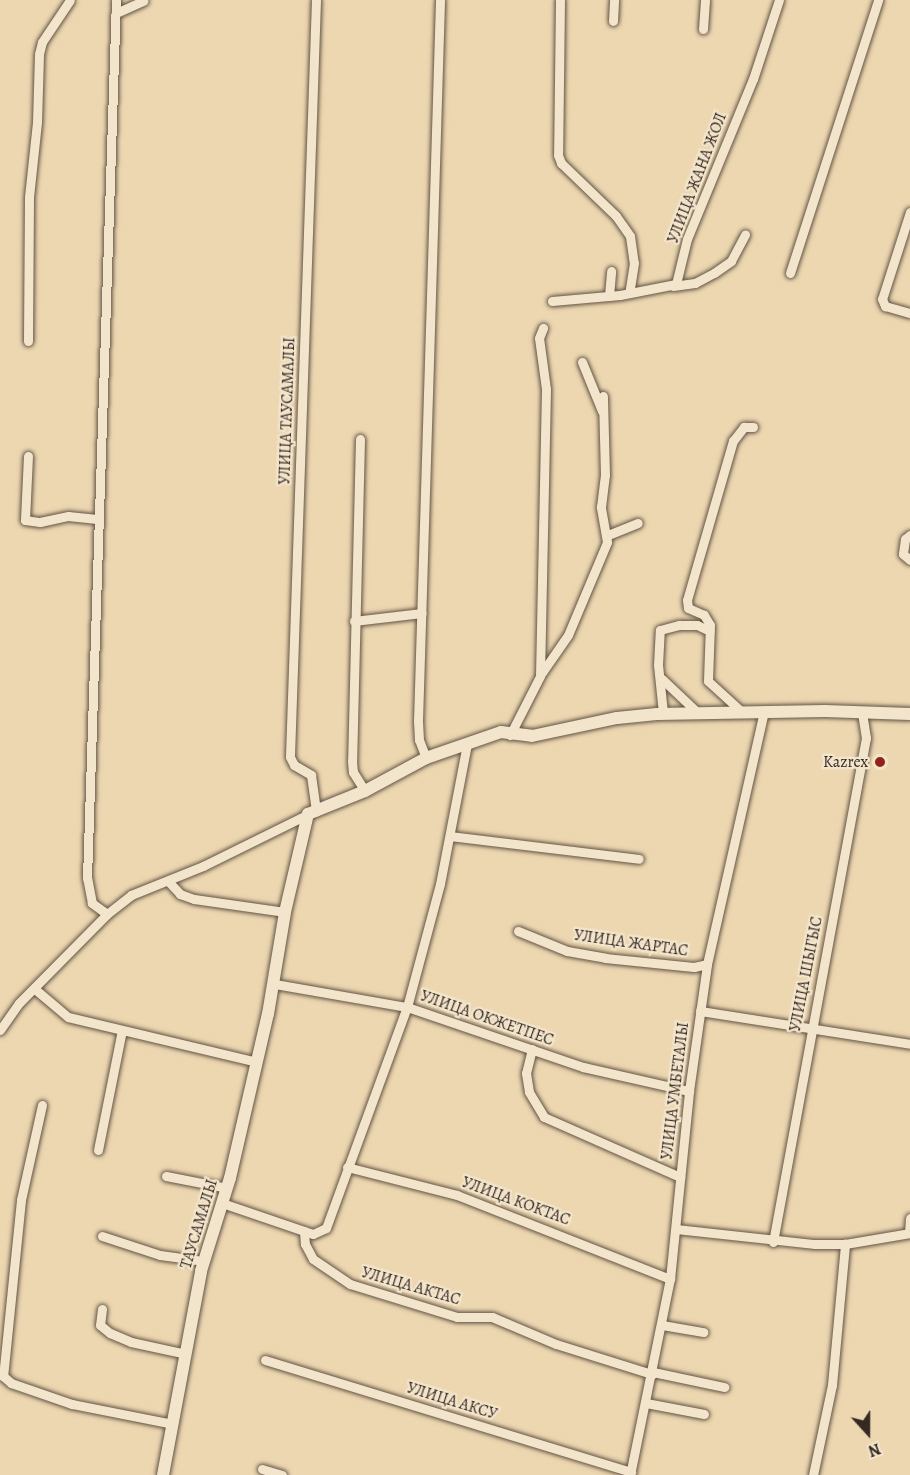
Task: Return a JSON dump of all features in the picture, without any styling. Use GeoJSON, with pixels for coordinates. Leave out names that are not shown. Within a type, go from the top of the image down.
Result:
{"type":"FeatureCollection","features":[{"type":"Feature","properties":{"kind":"street"},"geometry":{"type":"LineString","coordinates":[[28,341],[29,197],[37,122],[39,54],[42,42],[70,0]]}},
{"type":"Feature","properties":{"kind":"street"},"geometry":{"type":"LineString","coordinates":[[107,914],[92,903],[87,891],[97,519],[116,0]]}},
{"type":"Feature","properties":{"kind":"street","name":"УЛИЦА ТАУСАМАЛЫ"},"geometry":{"type":"LineString","coordinates":[[275,984],[285,912],[312,813],[311,775],[294,765],[290,757],[316,0]]}},
{"type":"Feature","properties":{"kind":"street"},"geometry":{"type":"LineString","coordinates":[[426,758],[418,730],[440,0]]}},
{"type":"Feature","properties":{"kind":"street"},"geometry":{"type":"LineString","coordinates":[[560,0],[558,155],[561,163],[616,216],[630,236],[634,263],[629,293]]}},
{"type":"Feature","properties":{"kind":"street"},"geometry":{"type":"LineString","coordinates":[[613,21],[614,0]]}},
{"type":"Feature","properties":{"kind":"street"},"geometry":{"type":"LineString","coordinates":[[703,29],[705,0]]}},
{"type":"Feature","properties":{"kind":"street","name":"УЛИЦА ЖАНА ЖОЛ"},"geometry":{"type":"LineString","coordinates":[[673,286],[678,280],[687,239],[753,79],[779,0]]}},
{"type":"Feature","properties":{"kind":"street"},"geometry":{"type":"LineString","coordinates":[[790,273],[878,0]]}},
{"type":"Feature","properties":{"kind":"street"},"geometry":{"type":"LineString","coordinates":[[116,13],[143,1]]}},
{"type":"Feature","properties":{"kind":"street"},"geometry":{"type":"LineString","coordinates":[[910,212],[882,299],[885,306],[910,313]]}},
{"type":"Feature","properties":{"kind":"street"},"geometry":{"type":"LineString","coordinates":[[552,301],[609,296],[695,283],[731,261],[745,235]]}},
{"type":"Feature","properties":{"kind":"street"},"geometry":{"type":"LineString","coordinates":[[609,296],[611,271]]}},
{"type":"Feature","properties":{"kind":"street"},"geometry":{"type":"LineString","coordinates":[[540,676],[546,389],[539,338],[543,328]]}},
{"type":"Feature","properties":{"kind":"street"},"geometry":{"type":"LineString","coordinates":[[582,362],[605,416]]}},
{"type":"Feature","properties":{"kind":"street"},"geometry":{"type":"LineString","coordinates":[[510,735],[540,676],[568,634],[611,531],[601,507],[605,416],[603,396]]}},
{"type":"Feature","properties":{"kind":"street"},"geometry":{"type":"LineString","coordinates":[[744,714],[708,681],[710,631],[704,615],[690,610],[687,600],[733,441],[738,431],[753,427]]}},
{"type":"Feature","properties":{"kind":"street"},"geometry":{"type":"LineString","coordinates":[[360,439],[352,761],[353,772],[365,791]]}},
{"type":"Feature","properties":{"kind":"street"},"geometry":{"type":"LineString","coordinates":[[28,456],[25,520],[40,522],[68,516],[97,519]]}},
{"type":"Feature","properties":{"kind":"street"},"geometry":{"type":"LineString","coordinates":[[611,531],[638,523]]}},
{"type":"Feature","properties":{"kind":"street"},"geometry":{"type":"LineString","coordinates":[[910,535],[905,538],[903,554],[910,560]]}},
{"type":"Feature","properties":{"kind":"street"},"geometry":{"type":"LineString","coordinates":[[354,621],[422,614]]}},
{"type":"Feature","properties":{"kind":"street"},"geometry":{"type":"LineString","coordinates":[[663,713],[662,680],[658,665],[660,630],[679,625],[710,631]]}},
{"type":"Feature","properties":{"kind":"street"},"geometry":{"type":"LineString","coordinates":[[662,680],[699,714]]}},
{"type":"Feature","properties":{"kind":"street","name":"УЛИЦА УМБЕТАЛЫ"},"geometry":{"type":"LineString","coordinates":[[631,1473],[670,1279],[689,1091],[707,964],[764,712]]}},
{"type":"Feature","properties":{"kind":"street"},"geometry":{"type":"LineString","coordinates":[[0,1030],[19,1004],[36,990],[107,914],[131,895],[365,791],[426,758],[501,732],[510,735],[532,736],[617,718],[663,713],[862,712],[910,714]]}},
{"type":"Feature","properties":{"kind":"street","name":"УЛИЦА ШЫГЫС"},"geometry":{"type":"LineString","coordinates":[[773,1242],[866,738],[862,712]]}},
{"type":"Feature","properties":{"kind":"street"},"geometry":{"type":"LineString","coordinates":[[222,1203],[304,1231],[320,1233],[326,1228],[407,1007],[450,836],[468,744]]}},
{"type":"Feature","properties":{"kind":"street"},"geometry":{"type":"LineString","coordinates":[[450,836],[639,859]]}},
{"type":"Feature","properties":{"kind":"street"},"geometry":{"type":"LineString","coordinates":[[168,880],[180,894],[194,899],[285,912]]}},
{"type":"Feature","properties":{"kind":"street","name":"УЛИЦА ЖАРТАС"},"geometry":{"type":"LineString","coordinates":[[518,931],[567,951],[593,956],[694,967],[707,964]]}},
{"type":"Feature","properties":{"kind":"street","name":"УЛИЦА ОКЖЕТПЕС"},"geometry":{"type":"LineString","coordinates":[[275,984],[407,1007],[583,1067],[689,1091]]}},
{"type":"Feature","properties":{"kind":"street","name":"ТАУСАМАЛЫ"},"geometry":{"type":"LineString","coordinates":[[163,1475],[203,1261],[226,1188],[275,984]]}},
{"type":"Feature","properties":{"kind":"street"},"geometry":{"type":"LineString","coordinates":[[36,990],[69,1017],[257,1062]]}},
{"type":"Feature","properties":{"kind":"street"},"geometry":{"type":"LineString","coordinates":[[700,1011],[910,1044]]}},
{"type":"Feature","properties":{"kind":"street"},"geometry":{"type":"LineString","coordinates":[[98,1150],[122,1030]]}},
{"type":"Feature","properties":{"kind":"street"},"geometry":{"type":"LineString","coordinates":[[532,1049],[526,1073],[529,1092],[544,1117],[680,1177]]}},
{"type":"Feature","properties":{"kind":"street"},"geometry":{"type":"LineString","coordinates":[[42,1105],[21,1200],[3,1376],[10,1383],[72,1404],[173,1424]]}},
{"type":"Feature","properties":{"kind":"street","name":"УЛИЦА КОКТАС"},"geometry":{"type":"LineString","coordinates":[[347,1167],[458,1195],[670,1279]]}},
{"type":"Feature","properties":{"kind":"street"},"geometry":{"type":"LineString","coordinates":[[166,1176],[226,1188]]}},
{"type":"Feature","properties":{"kind":"street"},"geometry":{"type":"LineString","coordinates":[[676,1229],[773,1242],[845,1244],[910,1233],[910,1218]]}},
{"type":"Feature","properties":{"kind":"street","name":"УЛИЦА АКТАС"},"geometry":{"type":"LineString","coordinates":[[304,1231],[305,1244],[313,1259],[350,1284],[457,1317],[492,1317],[556,1344],[652,1373],[724,1387]]}},
{"type":"Feature","properties":{"kind":"street"},"geometry":{"type":"LineString","coordinates":[[102,1236],[160,1255],[203,1261]]}},
{"type":"Feature","properties":{"kind":"street"},"geometry":{"type":"LineString","coordinates":[[813,1475],[832,1385],[845,1244]]}},
{"type":"Feature","properties":{"kind":"street"},"geometry":{"type":"LineString","coordinates":[[102,1310],[100,1325],[110,1333],[131,1342],[186,1354]]}},
{"type":"Feature","properties":{"kind":"street"},"geometry":{"type":"LineString","coordinates":[[662,1325],[703,1332]]}},
{"type":"Feature","properties":{"kind":"street","name":"УЛИЦА АКСУ"},"geometry":{"type":"LineString","coordinates":[[265,1360],[631,1473]]}},
{"type":"Feature","properties":{"kind":"street"},"geometry":{"type":"LineString","coordinates":[[646,1403],[704,1413]]}},
{"type":"Feature","properties":{"kind":"street"},"geometry":{"type":"LineString","coordinates":[[261,1469],[282,1475]]}},
{"type":"Feature","properties":{"kind":"place","name":"Kazrex"},"geometry":{"type":"Point","coordinates":[880,762]}}]}
